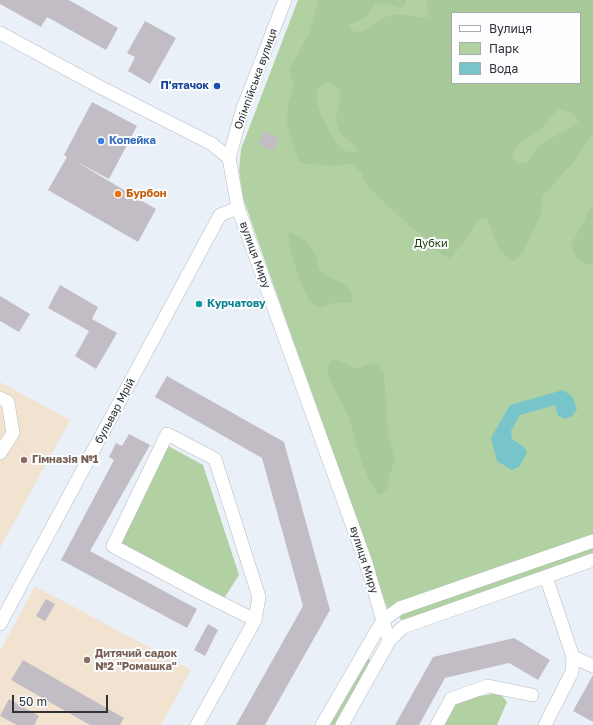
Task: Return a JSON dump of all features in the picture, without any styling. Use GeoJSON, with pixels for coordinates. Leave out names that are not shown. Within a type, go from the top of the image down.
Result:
{"type":"FeatureCollection","features":[{"type":"Feature","properties":{"kind":"street","name":"Олімпійська вулиця"},"geometry":{"type":"LineString","coordinates":[[230,158],[243,108],[285,0]]}},
{"type":"Feature","properties":{"kind":"street"},"geometry":{"type":"LineString","coordinates":[[0,33],[96,85],[212,144],[230,158]]}},
{"type":"Feature","properties":{"kind":"street","name":"вулиця Миру"},"geometry":{"type":"LineString","coordinates":[[230,158],[238,208],[366,563],[389,641]]}},
{"type":"Feature","properties":{"kind":"street","name":"бульвар Мрій"},"geometry":{"type":"LineString","coordinates":[[0,624],[220,215],[238,208]]}},
{"type":"Feature","properties":{"kind":"street"},"geometry":{"type":"LineString","coordinates":[[0,398],[8,402],[12,433],[0,454]]}},
{"type":"Feature","properties":{"kind":"street"},"geometry":{"type":"LineString","coordinates":[[197,725],[255,620],[259,597],[216,459],[167,434],[112,546],[255,620]]}},
{"type":"Feature","properties":{"kind":"street"},"geometry":{"type":"LineString","coordinates":[[322,725],[383,620],[400,608],[593,541]]}},
{"type":"Feature","properties":{"kind":"street"},"geometry":{"type":"LineString","coordinates":[[342,725],[389,641],[403,627],[593,560]]}},
{"type":"Feature","properties":{"kind":"street"},"geometry":{"type":"LineString","coordinates":[[545,725],[572,672],[573,657],[546,577]]}},
{"type":"Feature","properties":{"kind":"street"},"geometry":{"type":"LineString","coordinates":[[573,657],[593,666]]}},
{"type":"Feature","properties":{"kind":"street"},"geometry":{"type":"LineString","coordinates":[[437,725],[451,699],[488,686],[532,695]]}},
{"type":"Feature","properties":{"kind":"shaded area","name":"Гімназія №1"},"geometry":{"type":"Polygon","coordinates":[[[0,382],[70,420],[0,548],[0,382]]]}},
{"type":"Feature","properties":{"kind":"shaded area","name":"Дитячий садок №2 \"Ромашка\""},"geometry":{"type":"Polygon","coordinates":[[[35,586],[191,670],[161,725],[0,725],[0,651],[35,586]]]}},
{"type":"Feature","properties":{"kind":"green space","name":"Дубки"},"geometry":{"type":"Polygon","coordinates":[[[298,0],[593,0],[593,538],[388,610],[243,198],[239,170],[241,149],[298,0]]]}},
{"type":"Feature","properties":{"kind":"green space"},"geometry":{"type":"Polygon","coordinates":[[[318,0],[407,0],[405,5],[400,8],[383,3],[375,4],[366,17],[349,25],[351,30],[356,32],[365,30],[388,16],[398,14],[429,17],[426,0],[593,0],[593,131],[575,160],[546,192],[542,199],[541,213],[530,238],[523,252],[515,261],[510,261],[498,247],[487,217],[476,221],[469,235],[450,259],[437,251],[425,237],[410,226],[369,188],[365,183],[362,174],[352,164],[331,166],[302,163],[298,160],[287,124],[288,105],[294,88],[289,70],[309,33],[318,0]],[[328,82],[320,86],[317,93],[317,102],[320,112],[330,132],[340,147],[345,151],[355,152],[357,149],[338,129],[336,120],[340,100],[339,89],[335,85],[328,82]],[[558,109],[543,127],[516,146],[512,155],[516,163],[526,163],[539,146],[577,123],[578,120],[571,113],[558,109]]]}},
{"type":"Feature","properties":{"kind":"green space"},"geometry":{"type":"Polygon","coordinates":[[[593,204],[593,266],[585,263],[575,255],[572,248],[572,243],[593,204]]]}},
{"type":"Feature","properties":{"kind":"green space"},"geometry":{"type":"Polygon","coordinates":[[[289,232],[297,235],[309,245],[322,272],[326,276],[347,286],[352,295],[352,302],[333,303],[320,308],[311,302],[303,289],[296,267],[290,246],[289,232]]]}},
{"type":"Feature","properties":{"kind":"green space"},"geometry":{"type":"Polygon","coordinates":[[[331,360],[338,360],[357,369],[370,363],[378,364],[384,372],[388,436],[395,461],[389,475],[387,489],[381,495],[378,494],[367,475],[351,424],[332,384],[327,366],[331,360]]]}},
{"type":"Feature","properties":{"kind":"green space"},"geometry":{"type":"Polygon","coordinates":[[[159,441],[203,465],[239,575],[221,603],[110,546],[159,441]]]}},
{"type":"Feature","properties":{"kind":"green space"},"geometry":{"type":"Polygon","coordinates":[[[593,547],[593,553],[401,621],[399,615],[593,547]]]}},
{"type":"Feature","properties":{"kind":"green space"},"geometry":{"type":"Polygon","coordinates":[[[367,658],[372,661],[336,725],[329,725],[367,658]]]}},
{"type":"Feature","properties":{"kind":"green space"},"geometry":{"type":"Polygon","coordinates":[[[500,693],[507,702],[497,725],[435,725],[445,701],[500,693]]]}},
{"type":"Feature","properties":{"kind":"water"},"geometry":{"type":"Polygon","coordinates":[[[563,390],[573,397],[577,409],[572,416],[565,419],[558,416],[555,405],[520,415],[511,431],[512,439],[524,447],[527,453],[519,467],[512,470],[497,461],[491,438],[510,405],[563,390]]]}},
{"type":"Feature","properties":{"kind":"building"},"geometry":{"type":"Polygon","coordinates":[[[0,0],[69,0],[118,28],[106,50],[47,17],[41,27],[0,4],[0,0]]]}},
{"type":"Feature","properties":{"kind":"building"},"geometry":{"type":"Polygon","coordinates":[[[145,21],[176,38],[150,84],[128,71],[135,57],[127,53],[145,21]]]}},
{"type":"Feature","properties":{"kind":"building"},"geometry":{"type":"Polygon","coordinates":[[[92,102],[137,126],[109,179],[75,161],[156,209],[138,242],[48,190],[67,157],[64,155],[92,102]]]}},
{"type":"Feature","properties":{"kind":"building"},"geometry":{"type":"Polygon","coordinates":[[[264,131],[279,139],[273,151],[258,144],[264,131]]]}},
{"type":"Feature","properties":{"kind":"building"},"geometry":{"type":"Polygon","coordinates":[[[60,285],[98,307],[92,319],[117,333],[96,369],[75,356],[89,331],[48,308],[60,285]]]}},
{"type":"Feature","properties":{"kind":"building"},"geometry":{"type":"Polygon","coordinates":[[[0,296],[30,314],[19,332],[0,321],[0,296]]]}},
{"type":"Feature","properties":{"kind":"building"},"geometry":{"type":"Polygon","coordinates":[[[167,376],[284,442],[330,610],[265,725],[236,725],[303,606],[262,458],[155,397],[167,376]]]}},
{"type":"Feature","properties":{"kind":"building"},"geometry":{"type":"Polygon","coordinates":[[[129,434],[150,445],[90,551],[197,609],[187,628],[61,560],[114,460],[109,457],[116,443],[122,446],[129,434]]]}},
{"type":"Feature","properties":{"kind":"building"},"geometry":{"type":"Polygon","coordinates":[[[46,599],[55,604],[45,621],[36,616],[46,599]]]}},
{"type":"Feature","properties":{"kind":"building"},"geometry":{"type":"Polygon","coordinates":[[[208,624],[218,630],[205,656],[194,650],[208,624]]]}},
{"type":"Feature","properties":{"kind":"building"},"geometry":{"type":"Polygon","coordinates":[[[514,638],[550,660],[538,680],[509,663],[445,678],[419,725],[395,725],[433,657],[514,638]]]}},
{"type":"Feature","properties":{"kind":"building"},"geometry":{"type":"Polygon","coordinates":[[[23,660],[124,718],[120,725],[90,725],[11,680],[23,660]]]}},
{"type":"Feature","properties":{"kind":"building"},"geometry":{"type":"Polygon","coordinates":[[[593,675],[593,722],[573,711],[593,675]]]}},
{"type":"Feature","properties":{"kind":"building"},"geometry":{"type":"Polygon","coordinates":[[[9,699],[39,716],[34,725],[17,725],[0,716],[9,699]]]}},
{"type":"Feature","properties":{"kind":"place","name":"П'ятачок"},"geometry":{"type":"Point","coordinates":[217,86]}},
{"type":"Feature","properties":{"kind":"place","name":"Копейка"},"geometry":{"type":"Point","coordinates":[101,141]}},
{"type":"Feature","properties":{"kind":"place","name":"Бурбон"},"geometry":{"type":"Point","coordinates":[118,194]}},
{"type":"Feature","properties":{"kind":"place","name":"Курчатову"},"geometry":{"type":"Point","coordinates":[199,304]}},
{"type":"Feature","properties":{"kind":"place","name":"Гімназія №1"},"geometry":{"type":"Point","coordinates":[24,460]}},
{"type":"Feature","properties":{"kind":"place","name":"Дитячий садок №2 \"Ромашка\""},"geometry":{"type":"Point","coordinates":[87,660]}}]}
